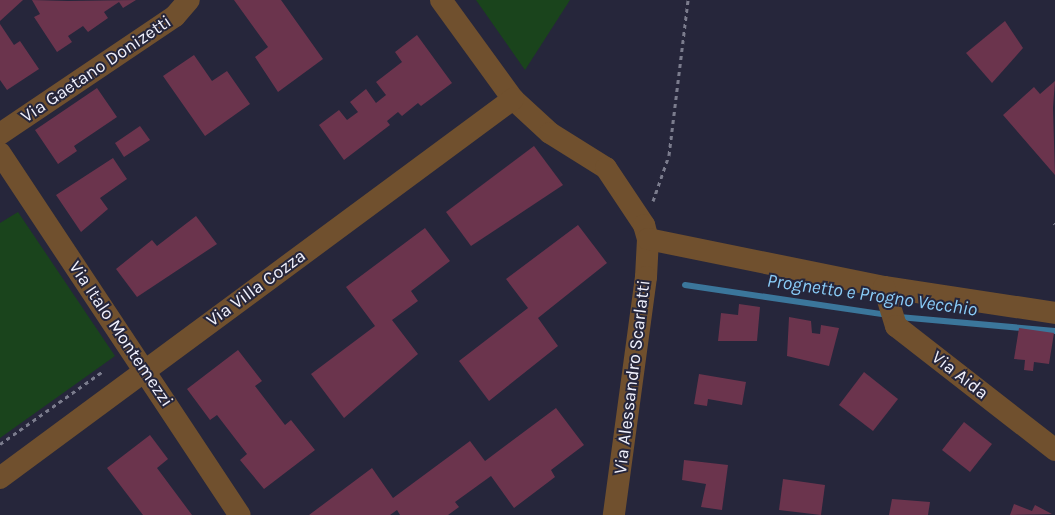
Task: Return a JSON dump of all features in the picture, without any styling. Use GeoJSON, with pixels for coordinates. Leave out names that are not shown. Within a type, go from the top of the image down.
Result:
{"type":"FeatureCollection","features":[{"type":"Feature","properties":{"kind":"street"},"geometry":{"type":"LineString","coordinates":[[441,0],[513,100],[550,133],[606,168],[646,232],[884,287],[1055,313]]}},
{"type":"Feature","properties":{"kind":"street","name":"Via Gaetano Donizetti"},"geometry":{"type":"LineString","coordinates":[[0,134],[176,5]]}},
{"type":"Feature","properties":{"kind":"street","name":"Via Villa Cozza"},"geometry":{"type":"LineString","coordinates":[[0,478],[513,100]]}},
{"type":"Feature","properties":{"kind":"street","name":"Via Italo Montemezzi"},"geometry":{"type":"LineString","coordinates":[[0,153],[147,368],[240,515]]}},
{"type":"Feature","properties":{"kind":"street","name":"Via Alessandro Scarlatti"},"geometry":{"type":"LineString","coordinates":[[614,515],[646,232]]}},
{"type":"Feature","properties":{"kind":"street","name":"Via Aida"},"geometry":{"type":"LineString","coordinates":[[884,287],[896,326],[1055,450]]}},
{"type":"Feature","properties":{"kind":"path"},"geometry":{"type":"LineString","coordinates":[[646,232],[669,155],[688,0]]}},
{"type":"Feature","properties":{"kind":"path"},"geometry":{"type":"LineString","coordinates":[[0,444],[102,371]]}},
{"type":"Feature","properties":{"kind":"green space"},"geometry":{"type":"Polygon","coordinates":[[[476,0],[570,0],[525,70],[476,0]]]}},
{"type":"Feature","properties":{"kind":"green space"},"geometry":{"type":"Polygon","coordinates":[[[18,212],[115,356],[0,438],[0,223],[18,212]]]}},
{"type":"Feature","properties":{"kind":"building"},"geometry":{"type":"Polygon","coordinates":[[[0,0],[23,0],[0,21],[0,0]]]}},
{"type":"Feature","properties":{"kind":"building"},"geometry":{"type":"Polygon","coordinates":[[[32,0],[136,0],[123,8],[119,2],[104,12],[108,18],[88,32],[83,26],[68,36],[72,42],[57,52],[34,17],[40,14],[32,0]]]}},
{"type":"Feature","properties":{"kind":"building"},"geometry":{"type":"Polygon","coordinates":[[[234,0],[281,0],[323,59],[278,92],[255,57],[268,47],[234,0]]]}},
{"type":"Feature","properties":{"kind":"building"},"geometry":{"type":"Polygon","coordinates":[[[1005,21],[1023,48],[992,83],[966,53],[1005,21]]]}},
{"type":"Feature","properties":{"kind":"building"},"geometry":{"type":"Polygon","coordinates":[[[0,24],[14,45],[20,41],[39,69],[7,90],[0,80],[0,24]]]}},
{"type":"Feature","properties":{"kind":"building"},"geometry":{"type":"Polygon","coordinates":[[[417,35],[452,83],[421,106],[418,103],[402,116],[398,112],[387,121],[390,125],[344,160],[319,125],[339,110],[347,120],[358,112],[350,102],[366,89],[376,103],[386,95],[376,82],[402,62],[395,52],[417,35]]]}},
{"type":"Feature","properties":{"kind":"building"},"geometry":{"type":"Polygon","coordinates":[[[194,55],[212,81],[227,71],[250,104],[205,136],[163,76],[194,55]]]}},
{"type":"Feature","properties":{"kind":"building"},"geometry":{"type":"Polygon","coordinates":[[[1055,81],[1053,108],[1055,175],[1003,115],[1034,87],[1040,94],[1055,81]]]}},
{"type":"Feature","properties":{"kind":"building"},"geometry":{"type":"Polygon","coordinates":[[[97,88],[117,117],[74,146],[77,151],[58,164],[35,130],[97,88]]]}},
{"type":"Feature","properties":{"kind":"building"},"geometry":{"type":"Polygon","coordinates":[[[140,126],[150,140],[124,157],[115,143],[140,126]]]}},
{"type":"Feature","properties":{"kind":"building"},"geometry":{"type":"Polygon","coordinates":[[[534,146],[563,185],[471,246],[446,212],[534,146]]]}},
{"type":"Feature","properties":{"kind":"building"},"geometry":{"type":"Polygon","coordinates":[[[113,158],[127,179],[100,198],[108,209],[81,232],[56,195],[113,158]]]}},
{"type":"Feature","properties":{"kind":"building"},"geometry":{"type":"Polygon","coordinates":[[[196,216],[217,244],[137,297],[116,269],[152,240],[157,246],[196,216]]]}},
{"type":"Feature","properties":{"kind":"building"},"geometry":{"type":"Polygon","coordinates":[[[578,225],[607,263],[538,318],[558,346],[489,401],[459,361],[528,308],[506,279],[578,225]]]}},
{"type":"Feature","properties":{"kind":"building"},"geometry":{"type":"Polygon","coordinates":[[[425,228],[450,261],[411,291],[418,301],[392,320],[418,354],[344,418],[311,374],[375,326],[346,287],[425,228]]]}},
{"type":"Feature","properties":{"kind":"building"},"geometry":{"type":"Polygon","coordinates":[[[739,304],[760,307],[757,341],[718,341],[721,313],[738,315],[739,304]]]}},
{"type":"Feature","properties":{"kind":"building"},"geometry":{"type":"Polygon","coordinates":[[[789,317],[811,321],[812,333],[820,334],[821,325],[839,328],[829,366],[787,356],[789,317]]]}},
{"type":"Feature","properties":{"kind":"building"},"geometry":{"type":"Polygon","coordinates":[[[1019,328],[1054,333],[1049,364],[1034,362],[1033,371],[1024,370],[1025,360],[1014,359],[1019,328]]]}},
{"type":"Feature","properties":{"kind":"building"},"geometry":{"type":"Polygon","coordinates":[[[238,350],[262,381],[255,386],[285,425],[291,420],[315,450],[264,489],[240,460],[247,454],[217,415],[210,420],[187,389],[238,350]]]}},
{"type":"Feature","properties":{"kind":"building"},"geometry":{"type":"Polygon","coordinates":[[[864,372],[898,399],[873,431],[839,405],[864,372]]]}},
{"type":"Feature","properties":{"kind":"building"},"geometry":{"type":"Polygon","coordinates":[[[699,374],[746,382],[742,405],[708,399],[707,406],[694,404],[699,374]]]}},
{"type":"Feature","properties":{"kind":"building"},"geometry":{"type":"Polygon","coordinates":[[[556,408],[584,445],[551,470],[555,477],[514,508],[491,476],[455,502],[459,507],[448,515],[400,515],[397,510],[390,515],[309,515],[372,468],[393,498],[470,441],[485,461],[556,408]]]}},
{"type":"Feature","properties":{"kind":"building"},"geometry":{"type":"Polygon","coordinates":[[[964,422],[992,444],[970,472],[942,450],[964,422]]]}},
{"type":"Feature","properties":{"kind":"building"},"geometry":{"type":"Polygon","coordinates":[[[150,435],[168,459],[157,468],[192,515],[143,515],[107,468],[150,435]]]}},
{"type":"Feature","properties":{"kind":"building"},"geometry":{"type":"Polygon","coordinates":[[[684,460],[728,465],[722,510],[701,507],[706,484],[682,480],[684,460]]]}},
{"type":"Feature","properties":{"kind":"building"},"geometry":{"type":"Polygon","coordinates":[[[783,479],[825,485],[821,515],[779,510],[783,479]]]}},
{"type":"Feature","properties":{"kind":"building"},"geometry":{"type":"Polygon","coordinates":[[[892,499],[930,502],[928,515],[889,515],[892,499]]]}},
{"type":"Feature","properties":{"kind":"building"},"geometry":{"type":"Polygon","coordinates":[[[1014,504],[1032,511],[1035,505],[1052,514],[1010,515],[1014,504]]]}},
{"type":"Feature","properties":{"kind":"waterway","name":"Prognetto e Progno Vecchio"},"geometry":{"type":"LineString","coordinates":[[685,285],[889,315]]}},
{"type":"Feature","properties":{"kind":"waterway","name":"Prognetto e Progno Vecchio"},"geometry":{"type":"LineString","coordinates":[[899,317],[1055,331]]}}]}
